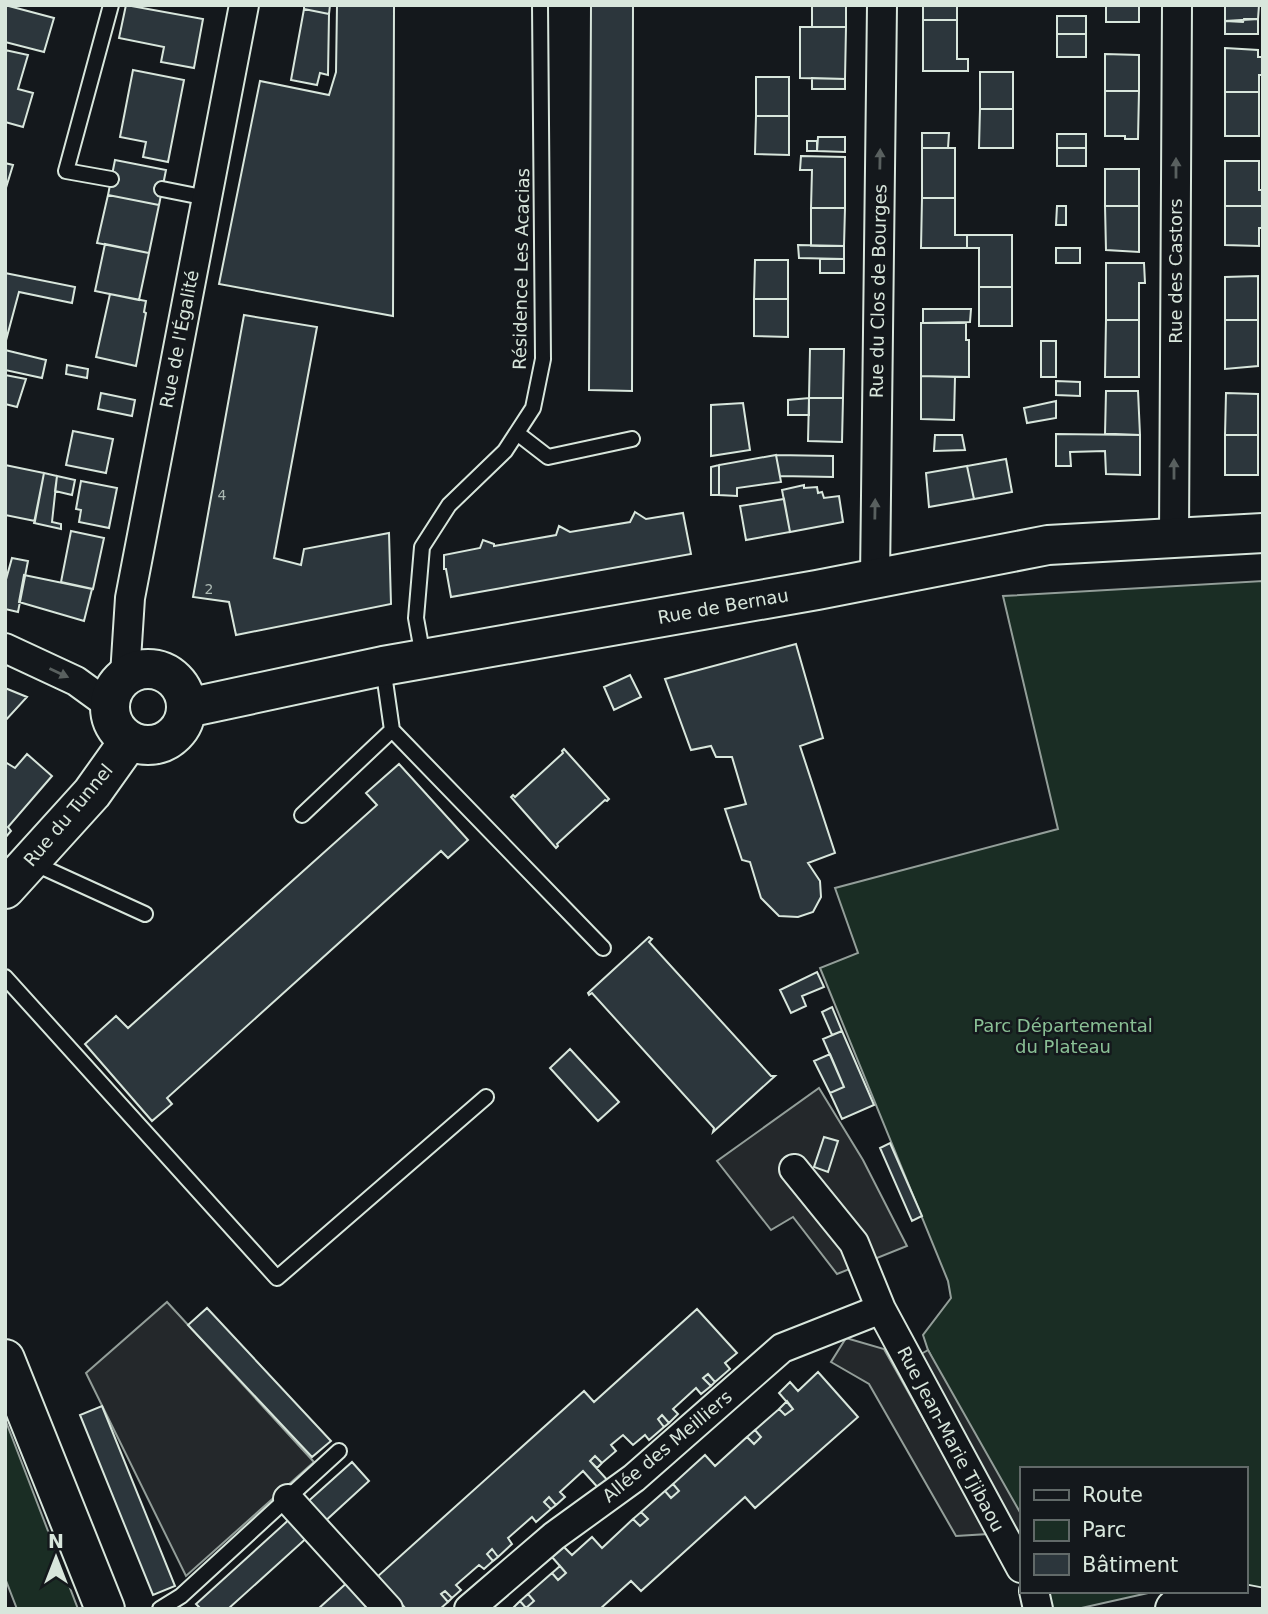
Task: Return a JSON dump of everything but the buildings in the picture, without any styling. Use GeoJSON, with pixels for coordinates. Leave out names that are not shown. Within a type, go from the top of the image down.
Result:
{"type":"FeatureCollection","features":[{"type":"Feature","properties":{"kind":"street","name":"Rue de l'Égalité"},"geometry":{"type":"LineString","coordinates":[[117,690],[130,598],[244,5]]}},
{"type":"Feature","properties":{"kind":"street","name":"Rue du Clos de Bourges"},"geometry":{"type":"LineString","coordinates":[[875,578],[882,5]]}},
{"type":"Feature","properties":{"kind":"street","name":"Rue des Castors"},"geometry":{"type":"LineString","coordinates":[[1174,537],[1177,5]]}},
{"type":"Feature","properties":{"kind":"street","name":"Rue de Bernau"},"geometry":{"type":"LineString","coordinates":[[187,708],[383,666],[817,590],[1048,545],[1263,533]]}},
{"type":"Feature","properties":{"kind":"street"},"geometry":{"type":"LineString","coordinates":[[5,648],[76,681],[117,690]]}},
{"type":"Feature","properties":{"kind":"street"},"geometry":{"type":"LineString","coordinates":[[149,668],[172,676],[180,685],[187,708],[184,721],[177,732],[167,741],[155,745],[141,745],[129,741],[114,726],[117,690],[137,670],[149,668]]}},
{"type":"Feature","properties":{"kind":"street","name":"Rue du Tunnel"},"geometry":{"type":"LineString","coordinates":[[18,875],[92,793],[129,741]]}},
{"type":"Feature","properties":{"kind":"street","name":"Rue Jean-Marie Tjibaou"},"geometry":{"type":"LineString","coordinates":[[794,1169],[854,1243],[881,1309],[1020,1566]]}},
{"type":"Feature","properties":{"kind":"street","name":"Allée des Meilliers"},"geometry":{"type":"LineString","coordinates":[[469,1609],[554,1536],[634,1478],[782,1348],[881,1309]]}},
{"type":"Feature","properties":{"kind":"street"},"geometry":{"type":"LineString","coordinates":[[5,1359],[105,1609]]}},
{"type":"Feature","properties":{"kind":"street"},"geometry":{"type":"LineString","coordinates":[[288,1499],[388,1609]]}},
{"type":"Feature","properties":{"kind":"street"},"geometry":{"type":"LineString","coordinates":[[1175,1609],[1237,1603],[1263,1608]]}},
{"type":"Feature","properties":{"kind":"lane"},"geometry":{"type":"LineString","coordinates":[[111,5],[66,171],[111,179]]}},
{"type":"Feature","properties":{"kind":"lane","name":"Résidence Les Acacias"},"geometry":{"type":"LineString","coordinates":[[424,659],[416,618],[422,547],[449,505],[505,451],[533,408],[542,359],[540,5]]}},
{"type":"Feature","properties":{"kind":"lane"},"geometry":{"type":"LineString","coordinates":[[162,189],[207,198]]}},
{"type":"Feature","properties":{"kind":"lane"},"geometry":{"type":"LineString","coordinates":[[517,433],[548,457],[632,439]]}},
{"type":"Feature","properties":{"kind":"lane"},"geometry":{"type":"LineString","coordinates":[[383,666],[392,730],[603,948]]}},
{"type":"Feature","properties":{"kind":"lane"},"geometry":{"type":"LineString","coordinates":[[302,815],[392,730]]}},
{"type":"Feature","properties":{"kind":"lane"},"geometry":{"type":"LineString","coordinates":[[18,875],[145,914]]}},
{"type":"Feature","properties":{"kind":"lane"},"geometry":{"type":"LineString","coordinates":[[5,977],[277,1278],[486,1097]]}},
{"type":"Feature","properties":{"kind":"lane"},"geometry":{"type":"LineString","coordinates":[[160,1609],[181,1596],[339,1451]]}},
{"type":"Feature","properties":{"kind":"green space","name":"Parc Départemental du Plateau"},"geometry":{"type":"Polygon","coordinates":[[[1263,581],[1263,1590],[1247,1589],[1247,1467],[1020,1467],[1020,1541],[928,1350],[923,1335],[951,1298],[948,1281],[820,968],[858,953],[835,888],[1058,829],[1003,596],[1263,581]]]}},
{"type":"Feature","properties":{"kind":"green space"},"geometry":{"type":"Polygon","coordinates":[[[5,1419],[78,1609],[17,1609],[5,1578],[5,1419]]]}},
{"type":"Feature","properties":{"kind":"green space"},"geometry":{"type":"Polygon","coordinates":[[[1045,1593],[1148,1593],[1077,1609],[1053,1609],[1045,1593]]]}},
{"type":"Feature","properties":{"kind":"shaded area"},"geometry":{"type":"Polygon","coordinates":[[[819,1088],[863,1160],[907,1246],[837,1274],[793,1217],[771,1230],[717,1161],[819,1088]]]}},
{"type":"Feature","properties":{"kind":"shaded area"},"geometry":{"type":"Polygon","coordinates":[[[167,1302],[314,1462],[186,1576],[86,1373],[167,1302]]]}},
{"type":"Feature","properties":{"kind":"shaded area"},"geometry":{"type":"Polygon","coordinates":[[[846,1338],[884,1349],[988,1534],[956,1536],[869,1384],[831,1362],[846,1338]]]}},
{"type":"Feature","properties":{"kind":"shaded area"},"geometry":{"type":"Polygon","coordinates":[[[928,1350],[1020,1512],[1020,1534],[1014,1537],[916,1357],[928,1350]]]}}]}
